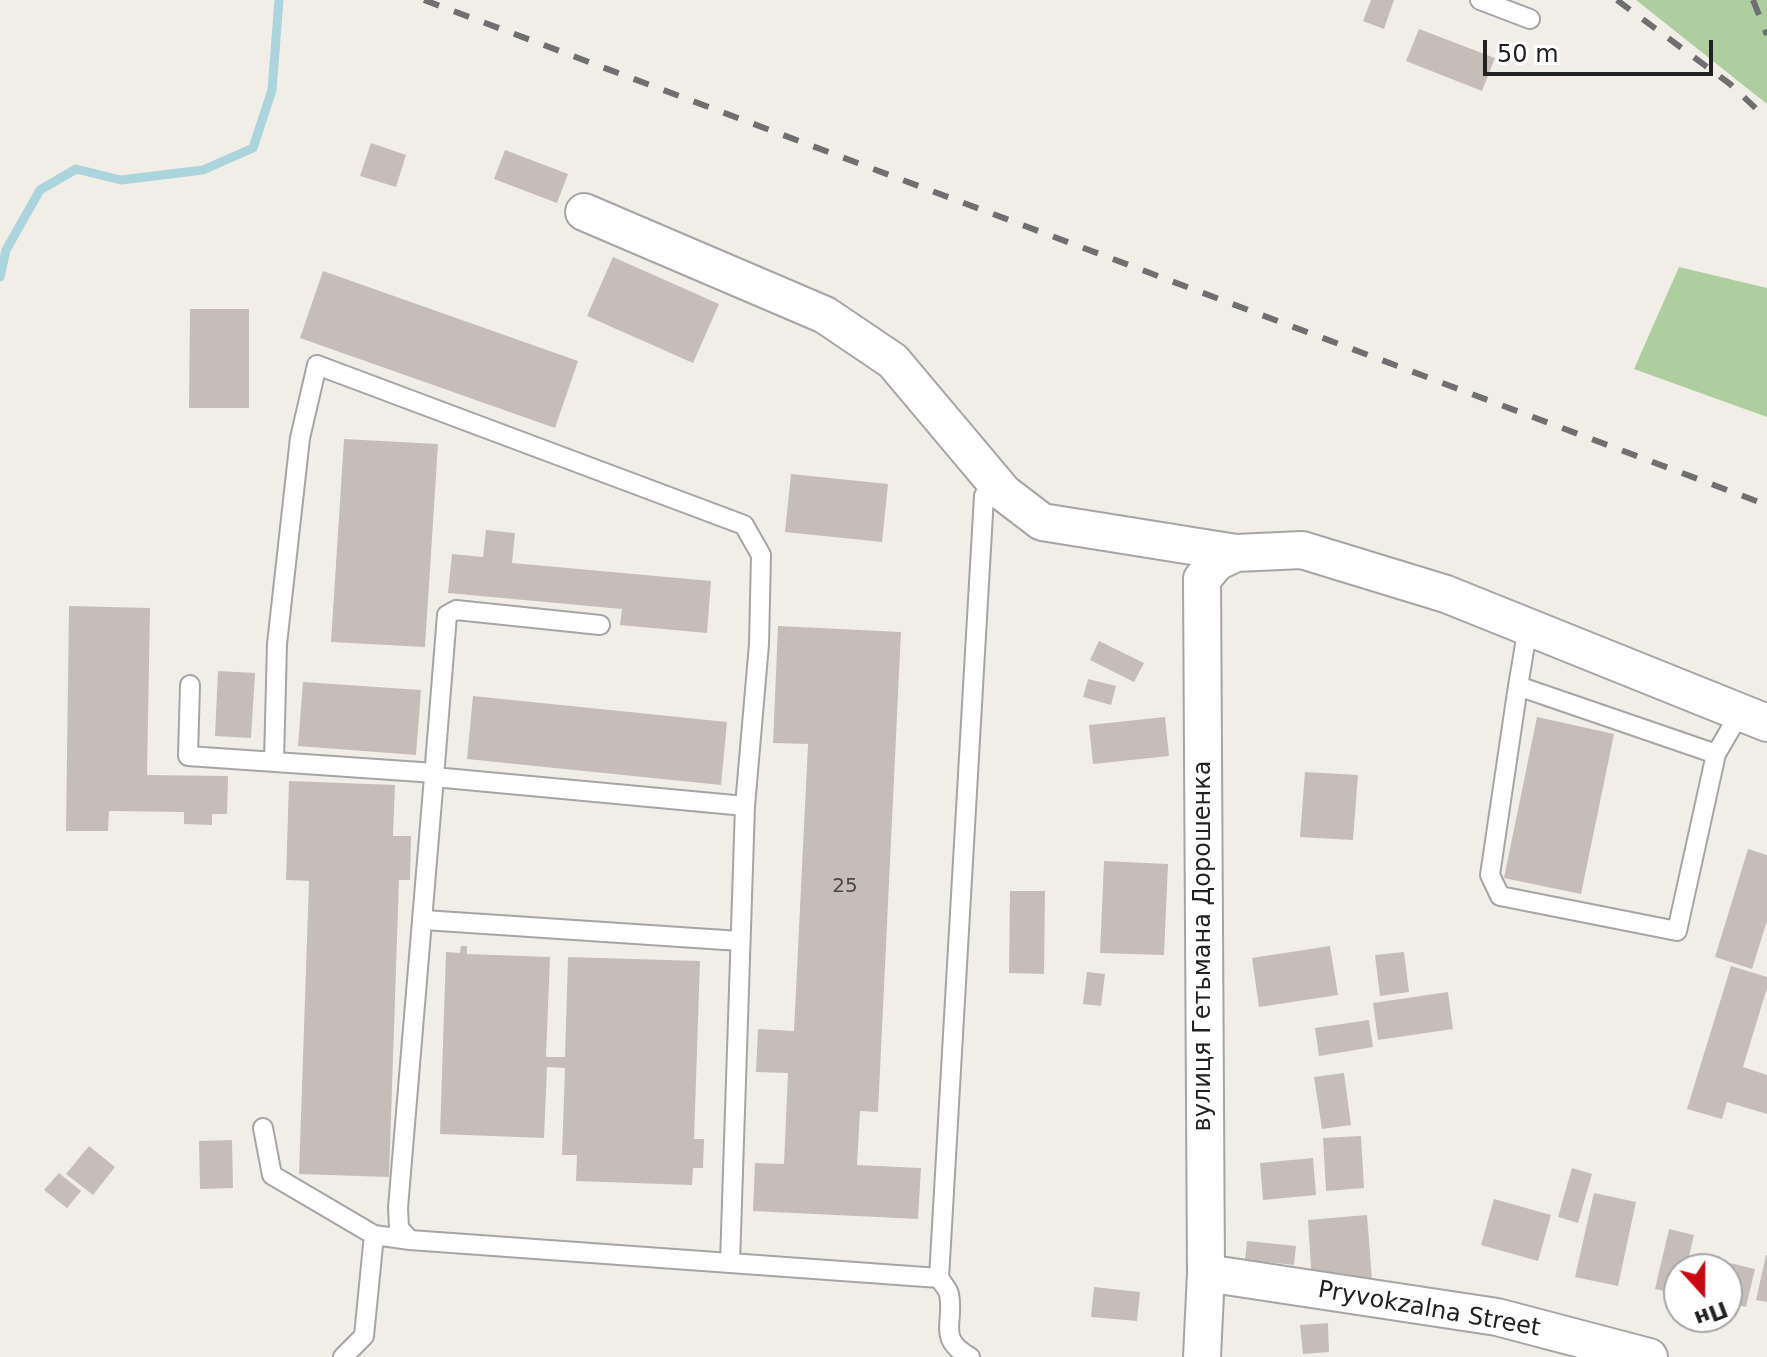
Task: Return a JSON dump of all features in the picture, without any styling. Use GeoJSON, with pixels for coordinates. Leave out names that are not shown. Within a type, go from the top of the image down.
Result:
{"type":"FeatureCollection","features":[{"type":"Feature","properties":{"kind":"street"},"geometry":{"type":"LineString","coordinates":[[584,212],[825,315],[893,361],[1004,493],[1042,522],[1236,553],[1302,550],[1446,594],[1754,718]]}},
{"type":"Feature","properties":{"kind":"street","name":"вулиця Гетьмана Дорошенка"},"geometry":{"type":"LineString","coordinates":[[1202,1357],[1206,1273],[1202,579],[1217,562],[1236,553]]}},
{"type":"Feature","properties":{"kind":"street","name":"Pryvokzalna Street"},"geometry":{"type":"LineString","coordinates":[[1206,1273],[1497,1317],[1649,1357]]}},
{"type":"Feature","properties":{"kind":"lane"},"geometry":{"type":"LineString","coordinates":[[1480,0],[1530,19]]}},
{"type":"Feature","properties":{"kind":"lane"},"geometry":{"type":"LineString","coordinates":[[274,761],[281,612],[300,438],[317,365],[744,525],[761,555],[759,644],[745,806],[730,1263]]}},
{"type":"Feature","properties":{"kind":"lane"},"geometry":{"type":"LineString","coordinates":[[970,1357],[960,1351],[948,1334],[949,1293],[939,1278],[984,496],[993,481]]}},
{"type":"Feature","properties":{"kind":"lane"},"geometry":{"type":"LineString","coordinates":[[410,1240],[399,1228],[398,1208],[447,615],[456,610],[600,625]]}},
{"type":"Feature","properties":{"kind":"lane"},"geometry":{"type":"LineString","coordinates":[[1528,627],[1490,875],[1500,896],[1677,931],[1716,754],[1754,718]]}},
{"type":"Feature","properties":{"kind":"lane"},"geometry":{"type":"LineString","coordinates":[[190,685],[188,756],[434,775],[745,806]]}},
{"type":"Feature","properties":{"kind":"lane"},"geometry":{"type":"LineString","coordinates":[[1518,686],[1716,754]]}},
{"type":"Feature","properties":{"kind":"lane"},"geometry":{"type":"LineString","coordinates":[[424,920],[740,941]]}},
{"type":"Feature","properties":{"kind":"lane"},"geometry":{"type":"LineString","coordinates":[[263,1128],[272,1175],[374,1235],[939,1278]]}},
{"type":"Feature","properties":{"kind":"lane"},"geometry":{"type":"LineString","coordinates":[[343,1357],[364,1336],[374,1235]]}},
{"type":"Feature","properties":{"kind":"green space"},"geometry":{"type":"Polygon","coordinates":[[[1636,0],[1767,0],[1767,104],[1636,0]]]}},
{"type":"Feature","properties":{"kind":"green space"},"geometry":{"type":"Polygon","coordinates":[[[1679,267],[1767,288],[1767,417],[1634,369],[1679,267]]]}},
{"type":"Feature","properties":{"kind":"building"},"geometry":{"type":"Polygon","coordinates":[[[1371,0],[1394,0],[1384,29],[1363,21],[1371,0]]]}},
{"type":"Feature","properties":{"kind":"building"},"geometry":{"type":"Polygon","coordinates":[[[1419,29],[1495,58],[1482,91],[1406,61],[1419,29]]]}},
{"type":"Feature","properties":{"kind":"building"},"geometry":{"type":"Polygon","coordinates":[[[371,143],[406,155],[396,187],[360,176],[371,143]]]}},
{"type":"Feature","properties":{"kind":"building"},"geometry":{"type":"Polygon","coordinates":[[[505,150],[568,174],[557,203],[494,179],[505,150]]]}},
{"type":"Feature","properties":{"kind":"building"},"geometry":{"type":"Polygon","coordinates":[[[613,257],[719,304],[693,363],[587,316],[613,257]]]}},
{"type":"Feature","properties":{"kind":"building"},"geometry":{"type":"Polygon","coordinates":[[[323,271],[578,361],[555,428],[300,338],[323,271]]]}},
{"type":"Feature","properties":{"kind":"building"},"geometry":{"type":"Polygon","coordinates":[[[190,309],[249,309],[249,408],[189,408],[190,309]]]}},
{"type":"Feature","properties":{"kind":"building"},"geometry":{"type":"Polygon","coordinates":[[[344,439],[438,444],[425,647],[331,642],[344,439]]]}},
{"type":"Feature","properties":{"kind":"building"},"geometry":{"type":"Polygon","coordinates":[[[791,474],[888,484],[882,542],[785,532],[791,474]]]}},
{"type":"Feature","properties":{"kind":"building"},"geometry":{"type":"Polygon","coordinates":[[[486,530],[515,533],[512,563],[711,581],[707,633],[620,625],[622,609],[448,593],[452,554],[483,557],[486,530]]]}},
{"type":"Feature","properties":{"kind":"building"},"geometry":{"type":"Polygon","coordinates":[[[69,606],[150,608],[147,775],[228,776],[227,814],[212,814],[212,825],[184,824],[184,812],[109,811],[108,831],[66,831],[69,606]]]}},
{"type":"Feature","properties":{"kind":"building"},"geometry":{"type":"Polygon","coordinates":[[[778,626],[901,632],[878,1112],[860,1111],[857,1165],[921,1168],[918,1219],[753,1211],[755,1163],[784,1164],[788,1073],[756,1072],[758,1029],[794,1031],[808,744],[773,743],[778,626]]]}},
{"type":"Feature","properties":{"kind":"building"},"geometry":{"type":"Polygon","coordinates":[[[1099,641],[1144,663],[1134,682],[1090,660],[1099,641]]]}},
{"type":"Feature","properties":{"kind":"building"},"geometry":{"type":"Polygon","coordinates":[[[218,671],[255,673],[251,738],[215,736],[218,671]]]}},
{"type":"Feature","properties":{"kind":"building"},"geometry":{"type":"Polygon","coordinates":[[[1088,679],[1116,686],[1111,705],[1083,697],[1088,679]]]}},
{"type":"Feature","properties":{"kind":"building"},"geometry":{"type":"Polygon","coordinates":[[[303,682],[421,690],[416,755],[298,746],[303,682]]]}},
{"type":"Feature","properties":{"kind":"building"},"geometry":{"type":"Polygon","coordinates":[[[473,696],[727,722],[721,785],[467,759],[473,696]]]}},
{"type":"Feature","properties":{"kind":"building"},"geometry":{"type":"Polygon","coordinates":[[[1165,717],[1169,756],[1093,764],[1089,725],[1165,717]]]}},
{"type":"Feature","properties":{"kind":"building"},"geometry":{"type":"Polygon","coordinates":[[[1537,717],[1614,734],[1581,894],[1504,878],[1537,717]]]}},
{"type":"Feature","properties":{"kind":"building"},"geometry":{"type":"Polygon","coordinates":[[[1305,772],[1358,775],[1353,840],[1300,837],[1305,772]]]}},
{"type":"Feature","properties":{"kind":"building"},"geometry":{"type":"Polygon","coordinates":[[[289,781],[395,785],[393,836],[411,836],[410,880],[399,880],[389,1177],[299,1174],[309,881],[286,880],[289,781]]]}},
{"type":"Feature","properties":{"kind":"building"},"geometry":{"type":"Polygon","coordinates":[[[1748,849],[1767,855],[1767,921],[1752,969],[1715,957],[1748,849]]]}},
{"type":"Feature","properties":{"kind":"building"},"geometry":{"type":"Polygon","coordinates":[[[1104,861],[1168,864],[1164,955],[1100,953],[1104,861]]]}},
{"type":"Feature","properties":{"kind":"building"},"geometry":{"type":"Polygon","coordinates":[[[1010,891],[1045,891],[1044,974],[1009,973],[1010,891]]]}},
{"type":"Feature","properties":{"kind":"building"},"geometry":{"type":"Polygon","coordinates":[[[461,946],[467,946],[467,954],[550,957],[546,1057],[565,1057],[568,957],[700,961],[694,1139],[704,1139],[703,1168],[693,1168],[692,1185],[576,1181],[577,1155],[562,1155],[565,1068],[547,1067],[544,1138],[440,1134],[446,952],[460,953],[461,946]]]}},
{"type":"Feature","properties":{"kind":"building"},"geometry":{"type":"Polygon","coordinates":[[[1330,946],[1338,995],[1259,1007],[1252,958],[1330,946]]]}},
{"type":"Feature","properties":{"kind":"building"},"geometry":{"type":"Polygon","coordinates":[[[1404,952],[1409,992],[1380,996],[1375,955],[1404,952]]]}},
{"type":"Feature","properties":{"kind":"building"},"geometry":{"type":"Polygon","coordinates":[[[1731,966],[1767,977],[1767,988],[1743,1067],[1767,1075],[1767,1114],[1727,1102],[1722,1119],[1687,1109],[1731,966]]]}},
{"type":"Feature","properties":{"kind":"building"},"geometry":{"type":"Polygon","coordinates":[[[1087,972],[1105,974],[1101,1006],[1083,1004],[1087,972]]]}},
{"type":"Feature","properties":{"kind":"building"},"geometry":{"type":"Polygon","coordinates":[[[1448,992],[1453,1029],[1378,1040],[1373,1003],[1448,992]]]}},
{"type":"Feature","properties":{"kind":"building"},"geometry":{"type":"Polygon","coordinates":[[[1369,1020],[1373,1047],[1319,1056],[1315,1028],[1369,1020]]]}},
{"type":"Feature","properties":{"kind":"building"},"geometry":{"type":"Polygon","coordinates":[[[1344,1073],[1351,1125],[1322,1129],[1314,1077],[1344,1073]]]}},
{"type":"Feature","properties":{"kind":"building"},"geometry":{"type":"Polygon","coordinates":[[[1361,1136],[1364,1188],[1326,1191],[1323,1138],[1361,1136]]]}},
{"type":"Feature","properties":{"kind":"building"},"geometry":{"type":"Polygon","coordinates":[[[232,1140],[233,1188],[200,1189],[199,1141],[232,1140]]]}},
{"type":"Feature","properties":{"kind":"building"},"geometry":{"type":"Polygon","coordinates":[[[89,1146],[115,1167],[93,1195],[66,1174],[89,1146]]]}},
{"type":"Feature","properties":{"kind":"building"},"geometry":{"type":"Polygon","coordinates":[[[1313,1158],[1316,1195],[1263,1200],[1260,1163],[1313,1158]]]}},
{"type":"Feature","properties":{"kind":"building"},"geometry":{"type":"Polygon","coordinates":[[[1572,1168],[1592,1174],[1578,1223],[1558,1217],[1572,1168]]]}},
{"type":"Feature","properties":{"kind":"building"},"geometry":{"type":"Polygon","coordinates":[[[59,1173],[81,1191],[67,1208],[44,1190],[59,1173]]]}},
{"type":"Feature","properties":{"kind":"building"},"geometry":{"type":"Polygon","coordinates":[[[1594,1193],[1636,1202],[1618,1286],[1575,1277],[1594,1193]]]}},
{"type":"Feature","properties":{"kind":"building"},"geometry":{"type":"Polygon","coordinates":[[[1494,1199],[1551,1215],[1538,1261],[1481,1245],[1494,1199]]]}},
{"type":"Feature","properties":{"kind":"building"},"geometry":{"type":"Polygon","coordinates":[[[1367,1215],[1372,1280],[1312,1284],[1308,1220],[1367,1215]]]}},
{"type":"Feature","properties":{"kind":"building"},"geometry":{"type":"Polygon","coordinates":[[[1669,1229],[1694,1235],[1690,1253],[1663,1253],[1669,1229]]]}},
{"type":"Feature","properties":{"kind":"building"},"geometry":{"type":"Polygon","coordinates":[[[1247,1241],[1296,1246],[1294,1265],[1245,1260],[1247,1241]]]}},
{"type":"Feature","properties":{"kind":"building"},"geometry":{"type":"Polygon","coordinates":[[[1663,1255],[1663,1291],[1655,1289],[1663,1255]]]}},
{"type":"Feature","properties":{"kind":"building"},"geometry":{"type":"Polygon","coordinates":[[[1767,1255],[1767,1302],[1756,1300],[1767,1255]]]}},
{"type":"Feature","properties":{"kind":"building"},"geometry":{"type":"Polygon","coordinates":[[[1743,1266],[1755,1269],[1746,1307],[1743,1306],[1743,1266]]]}},
{"type":"Feature","properties":{"kind":"building"},"geometry":{"type":"Polygon","coordinates":[[[1094,1287],[1140,1292],[1137,1321],[1091,1317],[1094,1287]]]}},
{"type":"Feature","properties":{"kind":"building"},"geometry":{"type":"Polygon","coordinates":[[[1328,1323],[1329,1352],[1303,1354],[1300,1325],[1328,1323]]]}},
{"type":"Feature","properties":{"kind":"waterway"},"geometry":{"type":"LineString","coordinates":[[0,277],[6,250],[40,190],[76,169],[121,180],[203,170],[253,148],[272,90],[279,0]]}},
{"type":"Feature","properties":{"kind":"railway"},"geometry":{"type":"LineString","coordinates":[[424,0],[1767,505]]}},
{"type":"Feature","properties":{"kind":"railway"},"geometry":{"type":"LineString","coordinates":[[1617,0],[1730,84],[1767,119]]}},
{"type":"Feature","properties":{"kind":"railway"},"geometry":{"type":"LineString","coordinates":[[1753,0],[1767,35]]}}]}
